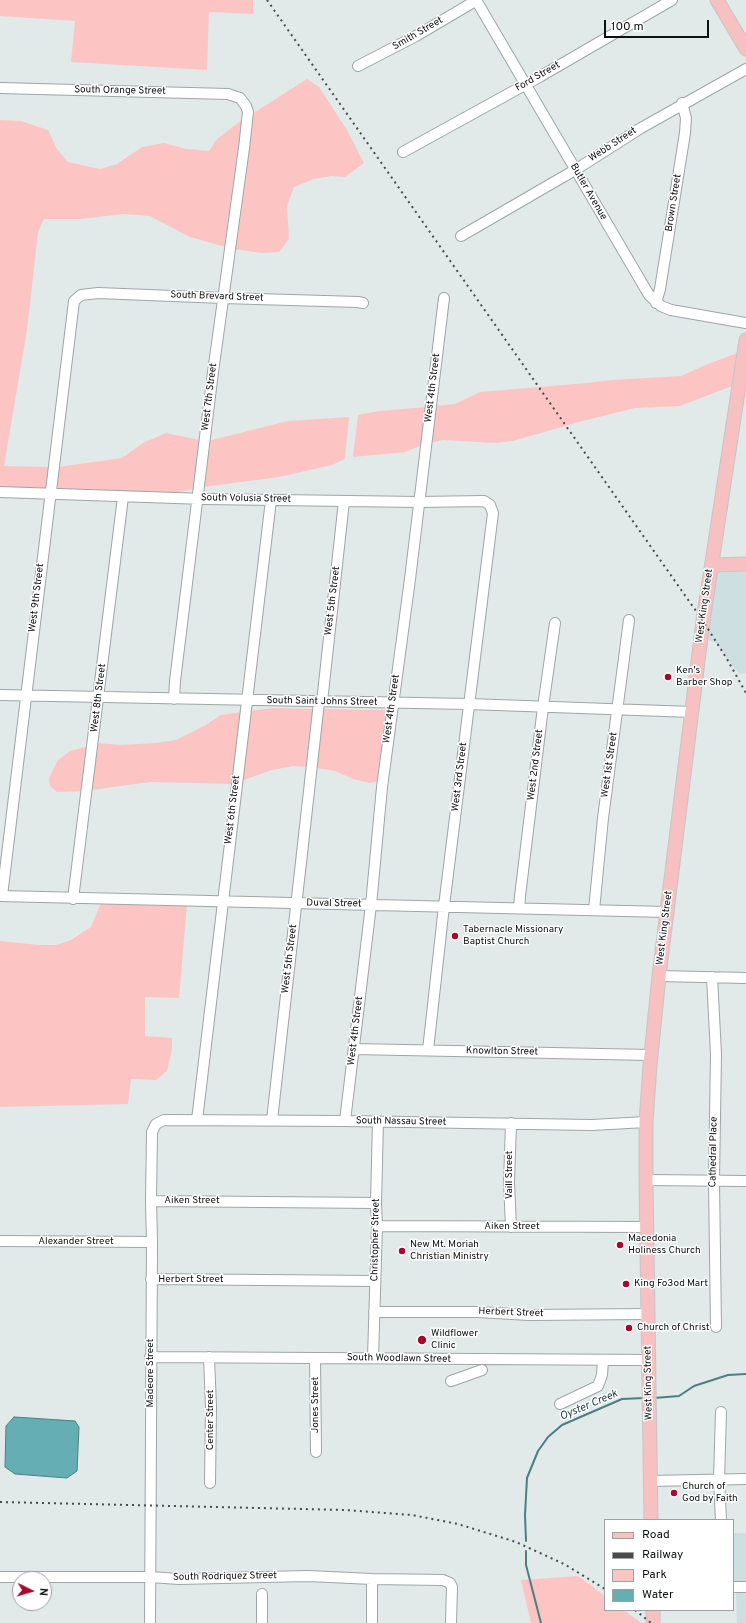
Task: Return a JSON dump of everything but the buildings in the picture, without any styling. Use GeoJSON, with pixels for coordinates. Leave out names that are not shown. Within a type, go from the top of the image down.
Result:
{"type":"FeatureCollection","features":[{"type":"Feature","properties":{"kind":"main road"},"geometry":{"type":"LineString","coordinates":[[717,0],[746,49]]}},
{"type":"Feature","properties":{"kind":"main road","name":"West King Street"},"geometry":{"type":"LineString","coordinates":[[651,1519],[647,1314],[646,1122],[651,1056],[659,976],[702,621],[744,370],[746,340]]}},
{"type":"Feature","properties":{"kind":"main road"},"geometry":{"type":"LineString","coordinates":[[712,565],[746,564]]}},
{"type":"Feature","properties":{"kind":"main road"},"geometry":{"type":"LineString","coordinates":[[652,1611],[653,1623]]}},
{"type":"Feature","properties":{"kind":"street","name":"Butler Avenue"},"geometry":{"type":"LineString","coordinates":[[476,0],[649,296],[656,303],[671,310],[746,323]]}},
{"type":"Feature","properties":{"kind":"street","name":"Smith Street"},"geometry":{"type":"LineString","coordinates":[[358,66],[405,42],[476,0]]}},
{"type":"Feature","properties":{"kind":"street","name":"Ford Street"},"geometry":{"type":"LineString","coordinates":[[403,152],[525,85],[672,0]]}},
{"type":"Feature","properties":{"kind":"street","name":"Webb Street"},"geometry":{"type":"LineString","coordinates":[[461,236],[575,170],[682,103],[746,69]]}},
{"type":"Feature","properties":{"kind":"street","name":"South Orange Street"},"geometry":{"type":"LineString","coordinates":[[0,88],[228,94],[240,98]]}},
{"type":"Feature","properties":{"kind":"street","name":"West 7th Street"},"geometry":{"type":"LineString","coordinates":[[174,699],[197,498],[248,112],[246,106],[240,98]]}},
{"type":"Feature","properties":{"kind":"street","name":"Brown Street"},"geometry":{"type":"LineString","coordinates":[[656,303],[660,289],[685,133],[686,118],[682,103]]}},
{"type":"Feature","properties":{"kind":"street","name":"South Brevard Street"},"geometry":{"type":"LineString","coordinates":[[74,301],[80,295],[98,293],[363,303]]}},
{"type":"Feature","properties":{"kind":"street","name":"West 4th Street"},"geometry":{"type":"LineString","coordinates":[[345,1121],[371,905],[382,787],[444,298]]}},
{"type":"Feature","properties":{"kind":"street","name":"West 9th Street"},"geometry":{"type":"LineString","coordinates":[[1,896],[74,301]]}},
{"type":"Feature","properties":{"kind":"street","name":"South Volusia Street"},"geometry":{"type":"LineString","coordinates":[[0,492],[123,497],[271,500],[419,502],[484,501],[490,505]]}},
{"type":"Feature","properties":{"kind":"street","name":"West 8th Street"},"geometry":{"type":"LineString","coordinates":[[73,899],[123,497]]}},
{"type":"Feature","properties":{"kind":"street","name":"West 6th Street"},"geometry":{"type":"LineString","coordinates":[[197,1120],[271,500]]}},
{"type":"Feature","properties":{"kind":"street","name":"West 5th Street"},"geometry":{"type":"LineString","coordinates":[[272,1120],[344,501]]}},
{"type":"Feature","properties":{"kind":"street","name":"West 3rd Street"},"geometry":{"type":"LineString","coordinates":[[428,1050],[444,906],[493,513],[490,505]]}},
{"type":"Feature","properties":{"kind":"street","name":"West 1st Street"},"geometry":{"type":"LineString","coordinates":[[594,910],[603,818],[630,620]]}},
{"type":"Feature","properties":{"kind":"street","name":"West 2nd Street"},"geometry":{"type":"LineString","coordinates":[[520,908],[520,896],[543,707],[555,623]]}},
{"type":"Feature","properties":{"kind":"street","name":"South Saint Johns Street"},"geometry":{"type":"LineString","coordinates":[[0,695],[246,701],[469,704],[692,712]]}},
{"type":"Feature","properties":{"kind":"street","name":"Duval Street"},"geometry":{"type":"LineString","coordinates":[[1,896],[73,899],[223,901],[667,912]]}},
{"type":"Feature","properties":{"kind":"street"},"geometry":{"type":"LineString","coordinates":[[659,976],[746,978]]}},
{"type":"Feature","properties":{"kind":"street","name":"Cathedral Place"},"geometry":{"type":"LineString","coordinates":[[712,977],[716,1054],[714,1181],[716,1327]]}},
{"type":"Feature","properties":{"kind":"street","name":"Knowlton Street"},"geometry":{"type":"LineString","coordinates":[[354,1049],[651,1056]]}},
{"type":"Feature","properties":{"kind":"street","name":"South Nassau Street"},"geometry":{"type":"LineString","coordinates":[[156,1124],[164,1120],[606,1124],[646,1122]]}},
{"type":"Feature","properties":{"kind":"street","name":"Christopher Street"},"geometry":{"type":"LineString","coordinates":[[373,1358],[377,1226],[376,1203],[378,1121]]}},
{"type":"Feature","properties":{"kind":"street","name":"Vaill Street"},"geometry":{"type":"LineString","coordinates":[[510,1227],[509,1182],[511,1123]]}},
{"type":"Feature","properties":{"kind":"street","name":"Madeore Street"},"geometry":{"type":"LineString","coordinates":[[150,1623],[151,1201],[152,1132],[156,1124]]}},
{"type":"Feature","properties":{"kind":"street"},"geometry":{"type":"LineString","coordinates":[[646,1180],[746,1182]]}},
{"type":"Feature","properties":{"kind":"street","name":"Aiken Street"},"geometry":{"type":"LineString","coordinates":[[151,1201],[376,1203]]}},
{"type":"Feature","properties":{"kind":"street","name":"Aiken Street"},"geometry":{"type":"LineString","coordinates":[[377,1226],[646,1227]]}},
{"type":"Feature","properties":{"kind":"street","name":"Alexander Street"},"geometry":{"type":"LineString","coordinates":[[0,1241],[152,1242]]}},
{"type":"Feature","properties":{"kind":"street","name":"Herbert Street"},"geometry":{"type":"LineString","coordinates":[[152,1279],[375,1281]]}},
{"type":"Feature","properties":{"kind":"street","name":"Herbert Street"},"geometry":{"type":"LineString","coordinates":[[374,1312],[478,1312],[528,1315],[647,1314]]}},
{"type":"Feature","properties":{"kind":"street","name":"South Woodlawn Street"},"geometry":{"type":"LineString","coordinates":[[150,1357],[648,1360]]}},
{"type":"Feature","properties":{"kind":"street","name":"Center Street"},"geometry":{"type":"LineString","coordinates":[[209,1357],[211,1407],[210,1483]]}},
{"type":"Feature","properties":{"kind":"street","name":"Jones Street"},"geometry":{"type":"LineString","coordinates":[[315,1358],[316,1452]]}},
{"type":"Feature","properties":{"kind":"street"},"geometry":{"type":"LineString","coordinates":[[560,1404],[598,1386],[602,1375],[603,1360]]}},
{"type":"Feature","properties":{"kind":"street"},"geometry":{"type":"LineString","coordinates":[[452,1381],[482,1370]]}},
{"type":"Feature","properties":{"kind":"street"},"geometry":{"type":"LineString","coordinates":[[721,1412],[719,1480],[721,1519]]}},
{"type":"Feature","properties":{"kind":"street"},"geometry":{"type":"LineString","coordinates":[[650,1482],[746,1479]]}},
{"type":"Feature","properties":{"kind":"street","name":"South Rodriquez Street"},"geometry":{"type":"LineString","coordinates":[[0,1576],[150,1577],[179,1579],[308,1576],[443,1580],[450,1583],[453,1591],[452,1623]]}},
{"type":"Feature","properties":{"kind":"street"},"geometry":{"type":"LineString","coordinates":[[372,1579],[372,1623]]}},
{"type":"Feature","properties":{"kind":"street"},"geometry":{"type":"LineString","coordinates":[[734,1587],[746,1587]]}},
{"type":"Feature","properties":{"kind":"street"},"geometry":{"type":"LineString","coordinates":[[262,1594],[262,1623]]}},
{"type":"Feature","properties":{"kind":"shaded area"},"geometry":{"type":"Polygon","coordinates":[[[715,572],[746,572],[746,673],[739,674],[715,642],[704,639],[715,572]]]}},
{"type":"Feature","properties":{"kind":"shaded area"},"geometry":{"type":"Polygon","coordinates":[[[734,1533],[746,1533],[746,1584],[734,1584],[734,1533]]]}},
{"type":"Feature","properties":{"kind":"shaded area"},"geometry":{"type":"Polygon","coordinates":[[[734,1591],[746,1591],[746,1623],[737,1623],[736,1593],[734,1593],[734,1591]]]}},
{"type":"Feature","properties":{"kind":"green space"},"geometry":{"type":"Polygon","coordinates":[[[0,0],[253,0],[253,14],[209,12],[207,70],[71,62],[75,21],[0,16],[0,0]]]}},
{"type":"Feature","properties":{"kind":"green space"},"geometry":{"type":"Polygon","coordinates":[[[307,79],[319,87],[347,130],[364,163],[345,177],[331,176],[314,179],[294,187],[287,206],[289,239],[279,252],[262,253],[234,249],[252,114],[307,79]]]}},
{"type":"Feature","properties":{"kind":"green space"},"geometry":{"type":"Polygon","coordinates":[[[243,119],[226,247],[190,237],[150,216],[123,214],[82,219],[44,219],[38,232],[27,330],[4,466],[50,467],[47,490],[0,489],[0,120],[21,121],[48,130],[57,149],[68,162],[100,169],[117,164],[142,147],[164,143],[186,149],[209,151],[217,139],[243,119]]]}},
{"type":"Feature","properties":{"kind":"green space"},"geometry":{"type":"Polygon","coordinates":[[[740,352],[735,385],[680,406],[635,408],[513,441],[494,443],[443,440],[430,443],[435,406],[455,404],[480,392],[612,380],[681,376],[740,352]]]}},
{"type":"Feature","properties":{"kind":"green space"},"geometry":{"type":"Polygon","coordinates":[[[426,407],[422,445],[405,452],[353,457],[358,415],[380,411],[426,407]]]}},
{"type":"Feature","properties":{"kind":"green space"},"geometry":{"type":"Polygon","coordinates":[[[349,417],[345,459],[332,465],[279,477],[203,487],[208,441],[288,421],[349,417]]]}},
{"type":"Feature","properties":{"kind":"green space"},"geometry":{"type":"Polygon","coordinates":[[[166,433],[200,440],[194,489],[168,494],[55,491],[58,467],[122,458],[143,443],[166,433]]]}},
{"type":"Feature","properties":{"kind":"green space"},"geometry":{"type":"Polygon","coordinates":[[[272,708],[314,709],[308,767],[293,766],[272,770],[241,781],[249,711],[272,708]]]}},
{"type":"Feature","properties":{"kind":"green space"},"geometry":{"type":"Polygon","coordinates":[[[322,709],[386,710],[379,781],[369,783],[353,779],[335,771],[317,768],[322,709]]]}},
{"type":"Feature","properties":{"kind":"green space"},"geometry":{"type":"Polygon","coordinates":[[[241,712],[233,784],[150,782],[91,790],[97,743],[121,745],[176,740],[204,726],[221,715],[241,712]]]}},
{"type":"Feature","properties":{"kind":"green space"},"geometry":{"type":"Polygon","coordinates":[[[89,746],[83,791],[57,792],[50,786],[49,778],[58,760],[70,751],[89,746]]]}},
{"type":"Feature","properties":{"kind":"green space"},"geometry":{"type":"Polygon","coordinates":[[[101,903],[187,904],[179,998],[145,997],[145,1036],[172,1038],[172,1049],[167,1071],[156,1080],[131,1079],[128,1104],[0,1107],[0,941],[38,945],[56,945],[71,940],[91,927],[101,903]]]}},
{"type":"Feature","properties":{"kind":"green space"},"geometry":{"type":"Polygon","coordinates":[[[578,1576],[604,1595],[604,1611],[625,1611],[641,1623],[531,1623],[521,1580],[578,1576]]]}},
{"type":"Feature","properties":{"kind":"water"},"geometry":{"type":"Polygon","coordinates":[[[14,1417],[75,1421],[79,1427],[77,1471],[67,1478],[15,1474],[5,1467],[6,1426],[14,1417]]]}},
{"type":"Feature","properties":{"kind":"waterway","name":"Oyster Creek"},"geometry":{"type":"LineString","coordinates":[[654,1398],[679,1396],[694,1386],[728,1375],[746,1374]]}},
{"type":"Feature","properties":{"kind":"waterway","name":"Oyster Creek"},"geometry":{"type":"LineString","coordinates":[[526,1541],[525,1515],[527,1478],[538,1451],[548,1437],[562,1425],[622,1399],[644,1398]]}},
{"type":"Feature","properties":{"kind":"waterway","name":"Oyster Creek"},"geometry":{"type":"LineString","coordinates":[[526,1551],[526,1565],[541,1623]]}},
{"type":"Feature","properties":{"kind":"railway"},"geometry":{"type":"LineString","coordinates":[[267,0],[703,621],[746,693]]}},
{"type":"Feature","properties":{"kind":"railway"},"geometry":{"type":"LineString","coordinates":[[0,1502],[345,1510],[412,1515],[458,1524],[516,1542],[564,1564],[604,1588]]}},
{"type":"Feature","properties":{"kind":"railway"},"geometry":{"type":"LineString","coordinates":[[636,1611],[651,1623]]}},
{"type":"Feature","properties":{"kind":"place","name":"Ken's Barber Shop"},"geometry":{"type":"Point","coordinates":[668,677]}},
{"type":"Feature","properties":{"kind":"place","name":"Tabernacle Missionary Baptist Church"},"geometry":{"type":"Point","coordinates":[455,936]}},
{"type":"Feature","properties":{"kind":"place","name":"Macedonia Holiness Church"},"geometry":{"type":"Point","coordinates":[620,1245]}},
{"type":"Feature","properties":{"kind":"place","name":"New Mt. Moriah Christian Ministry"},"geometry":{"type":"Point","coordinates":[402,1251]}},
{"type":"Feature","properties":{"kind":"place","name":"King Fo3od Mart"},"geometry":{"type":"Point","coordinates":[626,1284]}},
{"type":"Feature","properties":{"kind":"place","name":"Church of Christ"},"geometry":{"type":"Point","coordinates":[629,1328]}},
{"type":"Feature","properties":{"kind":"place","name":"Wildflower Clinic"},"geometry":{"type":"Point","coordinates":[422,1340]}},
{"type":"Feature","properties":{"kind":"place","name":"Church of God by Faith"},"geometry":{"type":"Point","coordinates":[674,1493]}}]}
